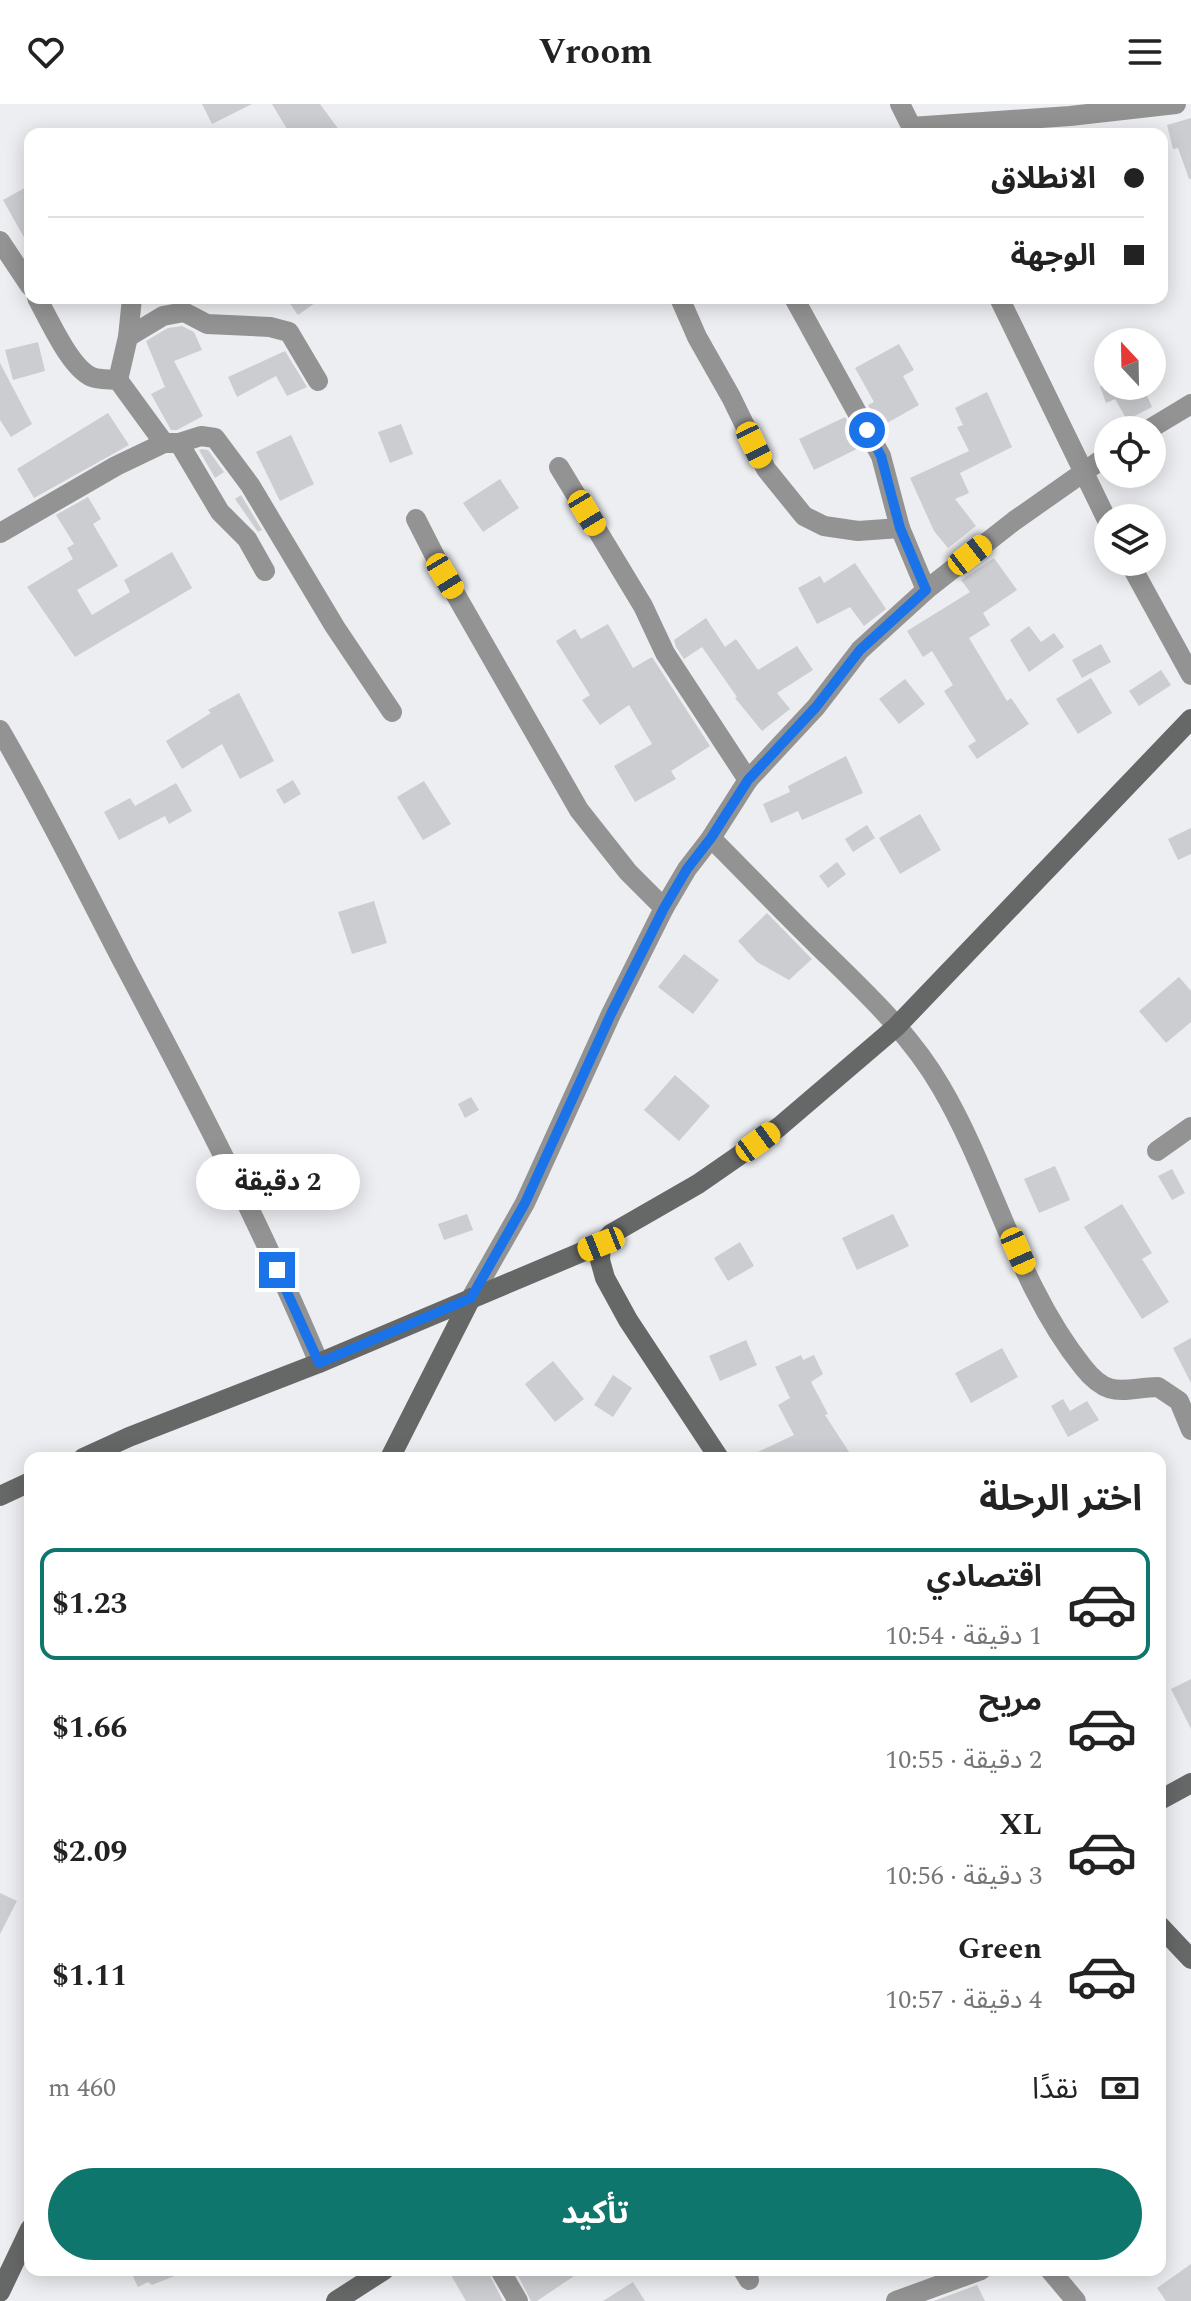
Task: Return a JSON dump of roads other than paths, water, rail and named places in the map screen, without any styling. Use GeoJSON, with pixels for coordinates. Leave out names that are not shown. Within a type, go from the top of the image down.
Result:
{"type":"FeatureCollection","features":[{"type":"Feature","properties":{"kind":"street"},"geometry":{"type":"LineString","coordinates":[[900,104],[912,128]]}},
{"type":"Feature","properties":{"kind":"street"},"geometry":{"type":"LineString","coordinates":[[935,128],[1176,104]]}},
{"type":"Feature","properties":{"kind":"street"},"geometry":{"type":"LineString","coordinates":[[0,241],[24,277]]}},
{"type":"Feature","properties":{"kind":"street"},"geometry":{"type":"LineString","coordinates":[[40,304],[75,362],[92,378],[118,380],[172,443],[220,512],[247,539],[265,571]]}},
{"type":"Feature","properties":{"kind":"street"},"geometry":{"type":"LineString","coordinates":[[118,380],[131,304]]}},
{"type":"Feature","properties":{"kind":"street"},"geometry":{"type":"LineString","coordinates":[[683,304],[766,469],[804,516],[824,526],[858,531],[900,528]]}},
{"type":"Feature","properties":{"kind":"street"},"geometry":{"type":"LineString","coordinates":[[797,304],[881,456],[900,528],[926,590]]}},
{"type":"Feature","properties":{"kind":"street"},"geometry":{"type":"LineString","coordinates":[[1002,304],[1099,504]]}},
{"type":"Feature","properties":{"kind":"street"},"geometry":{"type":"LineString","coordinates":[[128,337],[163,316],[184,312],[207,324],[270,327],[289,332],[318,381]]}},
{"type":"Feature","properties":{"kind":"street"},"geometry":{"type":"LineString","coordinates":[[1166,419],[1191,404]]}},
{"type":"Feature","properties":{"kind":"street"},"geometry":{"type":"LineString","coordinates":[[0,533],[116,466],[172,443],[210,436],[220,443],[250,485],[335,627],[392,712]]}},
{"type":"Feature","properties":{"kind":"street"},"geometry":{"type":"LineString","coordinates":[[393,1452],[471,1298],[525,1203],[611,1014],[664,908],[748,780],[816,707],[860,650],[926,590],[1094,464]]}},
{"type":"Feature","properties":{"kind":"street"},"geometry":{"type":"LineString","coordinates":[[559,467],[643,606],[665,653],[748,780]]}},
{"type":"Feature","properties":{"kind":"street"},"geometry":{"type":"LineString","coordinates":[[416,519],[445,576],[579,810],[628,872],[664,908]]}},
{"type":"Feature","properties":{"kind":"street"},"geometry":{"type":"LineString","coordinates":[[1137,576],[1191,675]]}},
{"type":"Feature","properties":{"kind":"street"},"geometry":{"type":"LineString","coordinates":[[96,1452],[319,1363],[601,1244],[611,1234],[698,1184],[779,1127],[896,1027],[1191,719]]}},
{"type":"Feature","properties":{"kind":"street"},"geometry":{"type":"LineString","coordinates":[[0,730],[180,1068],[319,1363]]}},
{"type":"Feature","properties":{"kind":"street"},"geometry":{"type":"LineString","coordinates":[[711,838],[918,1052],[941,1086],[973,1149],[1041,1303],[1083,1367],[1100,1385],[1113,1392],[1158,1387],[1179,1401],[1191,1430]]}},
{"type":"Feature","properties":{"kind":"street"},"geometry":{"type":"LineString","coordinates":[[1157,1151],[1191,1127]]}},
{"type":"Feature","properties":{"kind":"street"},"geometry":{"type":"LineString","coordinates":[[601,1244],[600,1260],[605,1278],[657,1366],[715,1452]]}},
{"type":"Feature","properties":{"kind":"street"},"geometry":{"type":"LineString","coordinates":[[0,1496],[24,1485]]}},
{"type":"Feature","properties":{"kind":"street"},"geometry":{"type":"LineString","coordinates":[[1166,1797],[1191,1783]]}},
{"type":"Feature","properties":{"kind":"street"},"geometry":{"type":"LineString","coordinates":[[1166,1932],[1191,1959]]}},
{"type":"Feature","properties":{"kind":"street"},"geometry":{"type":"LineString","coordinates":[[0,2292],[24,2242]]}},
{"type":"Feature","properties":{"kind":"street"},"geometry":{"type":"LineString","coordinates":[[336,2301],[375,2276]]}},
{"type":"Feature","properties":{"kind":"street"},"geometry":{"type":"LineString","coordinates":[[503,2276],[518,2301]]}},
{"type":"Feature","properties":{"kind":"street"},"geometry":{"type":"LineString","coordinates":[[896,2301],[965,2276]]}},
{"type":"Feature","properties":{"kind":"street"},"geometry":{"type":"LineString","coordinates":[[1055,2276],[1076,2301]]}}]}
